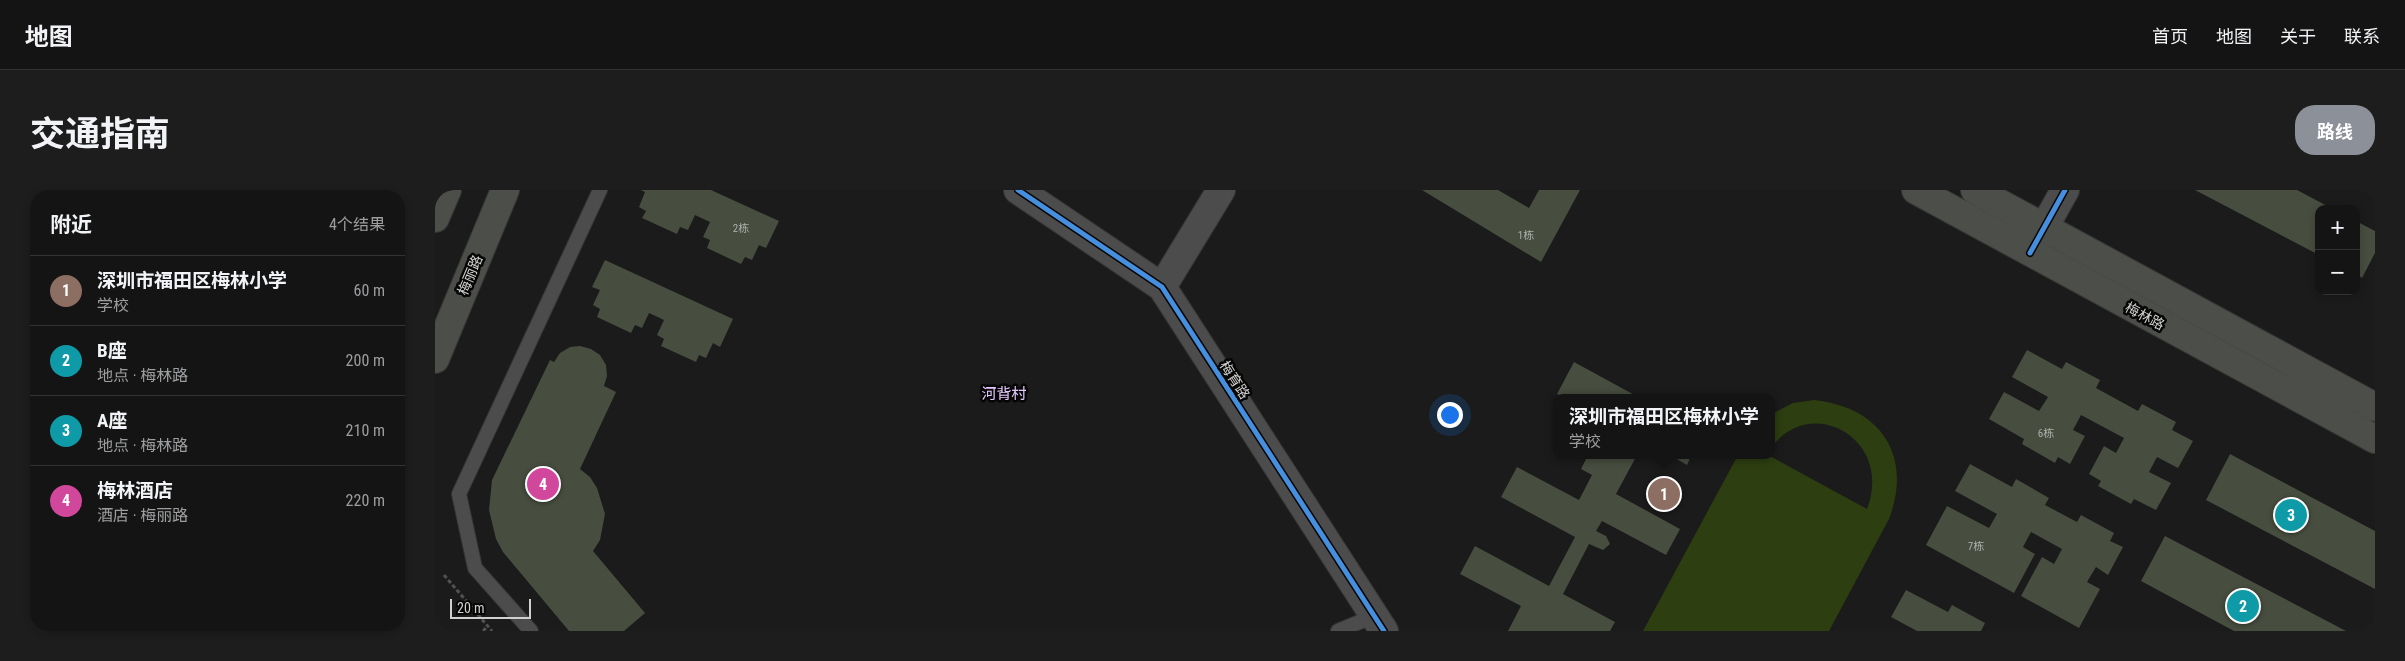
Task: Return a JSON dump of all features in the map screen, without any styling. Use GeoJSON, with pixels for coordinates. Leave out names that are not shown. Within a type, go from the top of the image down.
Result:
{"type":"FeatureCollection","features":[{"type":"Feature","properties":{"kind":"main road"},"geometry":{"type":"LineString","coordinates":[[435,218],[447,190]]}},
{"type":"Feature","properties":{"kind":"main road","name":"梅丽路"},"geometry":{"type":"LineString","coordinates":[[435,359],[505,190]]}},
{"type":"Feature","properties":{"kind":"main road","name":"梅林路"},"geometry":{"type":"LineString","coordinates":[[1917,190],[2375,440]]}},
{"type":"Feature","properties":{"kind":"main road","name":"梅林路"},"geometry":{"type":"LineString","coordinates":[[1975,190],[2375,407]]}},
{"type":"Feature","properties":{"kind":"street","name":"梅育路"},"geometry":{"type":"LineString","coordinates":[[1018,190],[1162,287],[1379,623]]}},
{"type":"Feature","properties":{"kind":"street"},"geometry":{"type":"LineString","coordinates":[[1162,287],[1221,190]]}},
{"type":"Feature","properties":{"kind":"street"},"geometry":{"type":"LineString","coordinates":[[2031,252],[2065,190]]}},
{"type":"Feature","properties":{"kind":"lane"},"geometry":{"type":"LineString","coordinates":[[531,631],[475,568],[459,494],[600,190]]}},
{"type":"Feature","properties":{"kind":"lane"},"geometry":{"type":"LineString","coordinates":[[1338,631],[1379,623]]}},
{"type":"Feature","properties":{"kind":"path"},"geometry":{"type":"LineString","coordinates":[[444,575],[492,631]]}},
{"type":"Feature","properties":{"kind":"path"},"geometry":{"type":"LineString","coordinates":[[483,631],[488,626]]}},
{"type":"Feature","properties":{"kind":"green space"},"geometry":{"type":"Polygon","coordinates":[[[1814,400],[1837,405],[1857,413],[1874,424],[1886,438],[1893,456],[1897,475],[1895,496],[1889,519],[1829,631],[1643,631],[1736,459],[1775,459],[1867,509],[1872,484],[1869,462],[1859,444],[1844,432],[1826,425],[1807,424],[1788,432],[1775,444],[1775,412],[1793,403],[1814,400]]]}},
{"type":"Feature","properties":{"kind":"building"},"geometry":{"type":"Polygon","coordinates":[[[641,190],[711,190],[779,221],[766,248],[759,245],[752,260],[745,257],[741,264],[707,248],[710,240],[703,237],[710,222],[695,215],[688,230],[680,227],[677,234],[642,218],[646,211],[639,207],[645,192],[641,190]]]}},
{"type":"Feature","properties":{"kind":"building"},"geometry":{"type":"Polygon","coordinates":[[[1422,190],[1498,190],[1529,208],[1539,190],[1580,190],[1541,262],[1422,190]]]}},
{"type":"Feature","properties":{"kind":"building"},"geometry":{"type":"Polygon","coordinates":[[[2195,190],[2297,190],[2325,205],[2315,205],[2315,253],[2195,190]]]}},
{"type":"Feature","properties":{"kind":"building"},"geometry":{"type":"Polygon","coordinates":[[[2360,223],[2375,231],[2375,253],[2362,278],[2360,277],[2360,223]]]}},
{"type":"Feature","properties":{"kind":"building"},"geometry":{"type":"Polygon","coordinates":[[[605,260],[733,319],[720,347],[713,343],[706,358],[699,355],[696,362],[661,346],[664,339],[657,335],[664,320],[649,313],[642,328],[635,325],[631,333],[597,317],[600,309],[593,305],[600,290],[592,287],[605,260]]]}},
{"type":"Feature","properties":{"kind":"building"},"geometry":{"type":"Polygon","coordinates":[[[580,346],[591,349],[600,355],[606,365],[607,376],[604,386],[616,392],[580,469],[590,477],[597,488],[605,514],[600,540],[593,551],[645,613],[624,631],[569,631],[503,552],[496,539],[489,510],[492,480],[550,360],[554,362],[560,353],[570,347],[580,346]]]}},
{"type":"Feature","properties":{"kind":"building"},"geometry":{"type":"Polygon","coordinates":[[[2027,350],[2062,369],[2066,362],[2100,380],[2096,388],[2138,411],[2142,404],[2176,422],[2172,430],[2193,441],[2178,468],[2157,457],[2149,472],[2171,483],[2156,510],[2134,499],[2131,504],[2098,486],[2101,481],[2089,474],[2104,446],[2116,453],[2124,438],[2081,415],[2073,430],[2085,436],[2070,464],[2058,457],[2055,463],[2022,444],[2024,439],[1989,419],[2004,392],[2039,411],[2048,397],[2012,377],[2027,350]]]}},
{"type":"Feature","properties":{"kind":"building"},"geometry":{"type":"Polygon","coordinates":[[[1574,362],[1633,394],[1557,394],[1574,362]]]}},
{"type":"Feature","properties":{"kind":"building"},"geometry":{"type":"Polygon","coordinates":[[[2230,454],[2375,531],[2375,589],[2206,500],[2230,454]]]}},
{"type":"Feature","properties":{"kind":"building"},"geometry":{"type":"Polygon","coordinates":[[[1586,459],[1635,459],[1616,494],[1680,529],[1666,555],[1602,521],[1596,531],[1606,536],[1610,544],[1603,550],[1589,544],[1563,594],[1615,622],[1610,631],[1508,631],[1521,606],[1460,574],[1475,546],[1549,586],[1575,537],[1501,497],[1517,467],[1579,500],[1592,475],[1581,469],[1586,459]]]}},
{"type":"Feature","properties":{"kind":"building"},"geometry":{"type":"Polygon","coordinates":[[[1677,459],[1690,459],[1687,465],[1677,459]]]}},
{"type":"Feature","properties":{"kind":"building"},"geometry":{"type":"Polygon","coordinates":[[[1970,464],[2012,487],[2016,479],[2049,498],[2045,505],[2077,522],[2081,515],[2114,533],[2110,541],[2123,547],[2108,575],[2096,567],[2087,582],[2100,589],[2079,628],[2021,596],[2042,557],[2054,564],[2062,549],[2031,532],[2023,547],[2035,554],[2014,593],[1926,545],[1947,506],[1989,528],[1997,514],[1955,491],[1970,464]]]}},
{"type":"Feature","properties":{"kind":"building"},"geometry":{"type":"Polygon","coordinates":[[[2165,536],[2346,631],[2234,631],[2141,581],[2165,536]]]}},
{"type":"Feature","properties":{"kind":"building"},"geometry":{"type":"Polygon","coordinates":[[[1906,590],[1948,612],[1952,605],[1985,623],[1981,631],[1917,631],[1891,617],[1906,590]]]}},
{"type":"Feature","properties":{"kind":"cycle path"},"geometry":{"type":"LineString","coordinates":[[1018,190],[1162,287],[1384,631]]}},
{"type":"Feature","properties":{"kind":"cycle path"},"geometry":{"type":"LineString","coordinates":[[2030,253],[2065,190]]}},
{"type":"Feature","properties":{"kind":"place","name":"梅林酒店"},"geometry":{"type":"Point","coordinates":[543,484]}},
{"type":"Feature","properties":{"kind":"place","name":"深圳市福田区梅林小学"},"geometry":{"type":"Point","coordinates":[1664,494]}},
{"type":"Feature","properties":{"kind":"place","name":"A座"},"geometry":{"type":"Point","coordinates":[2291,515]}},
{"type":"Feature","properties":{"kind":"place","name":"B座"},"geometry":{"type":"Point","coordinates":[2243,606]}},
{"type":"Feature","properties":{"kind":"district","name":"河背村"},"geometry":{"type":"Point","coordinates":[1004,394]}}]}
